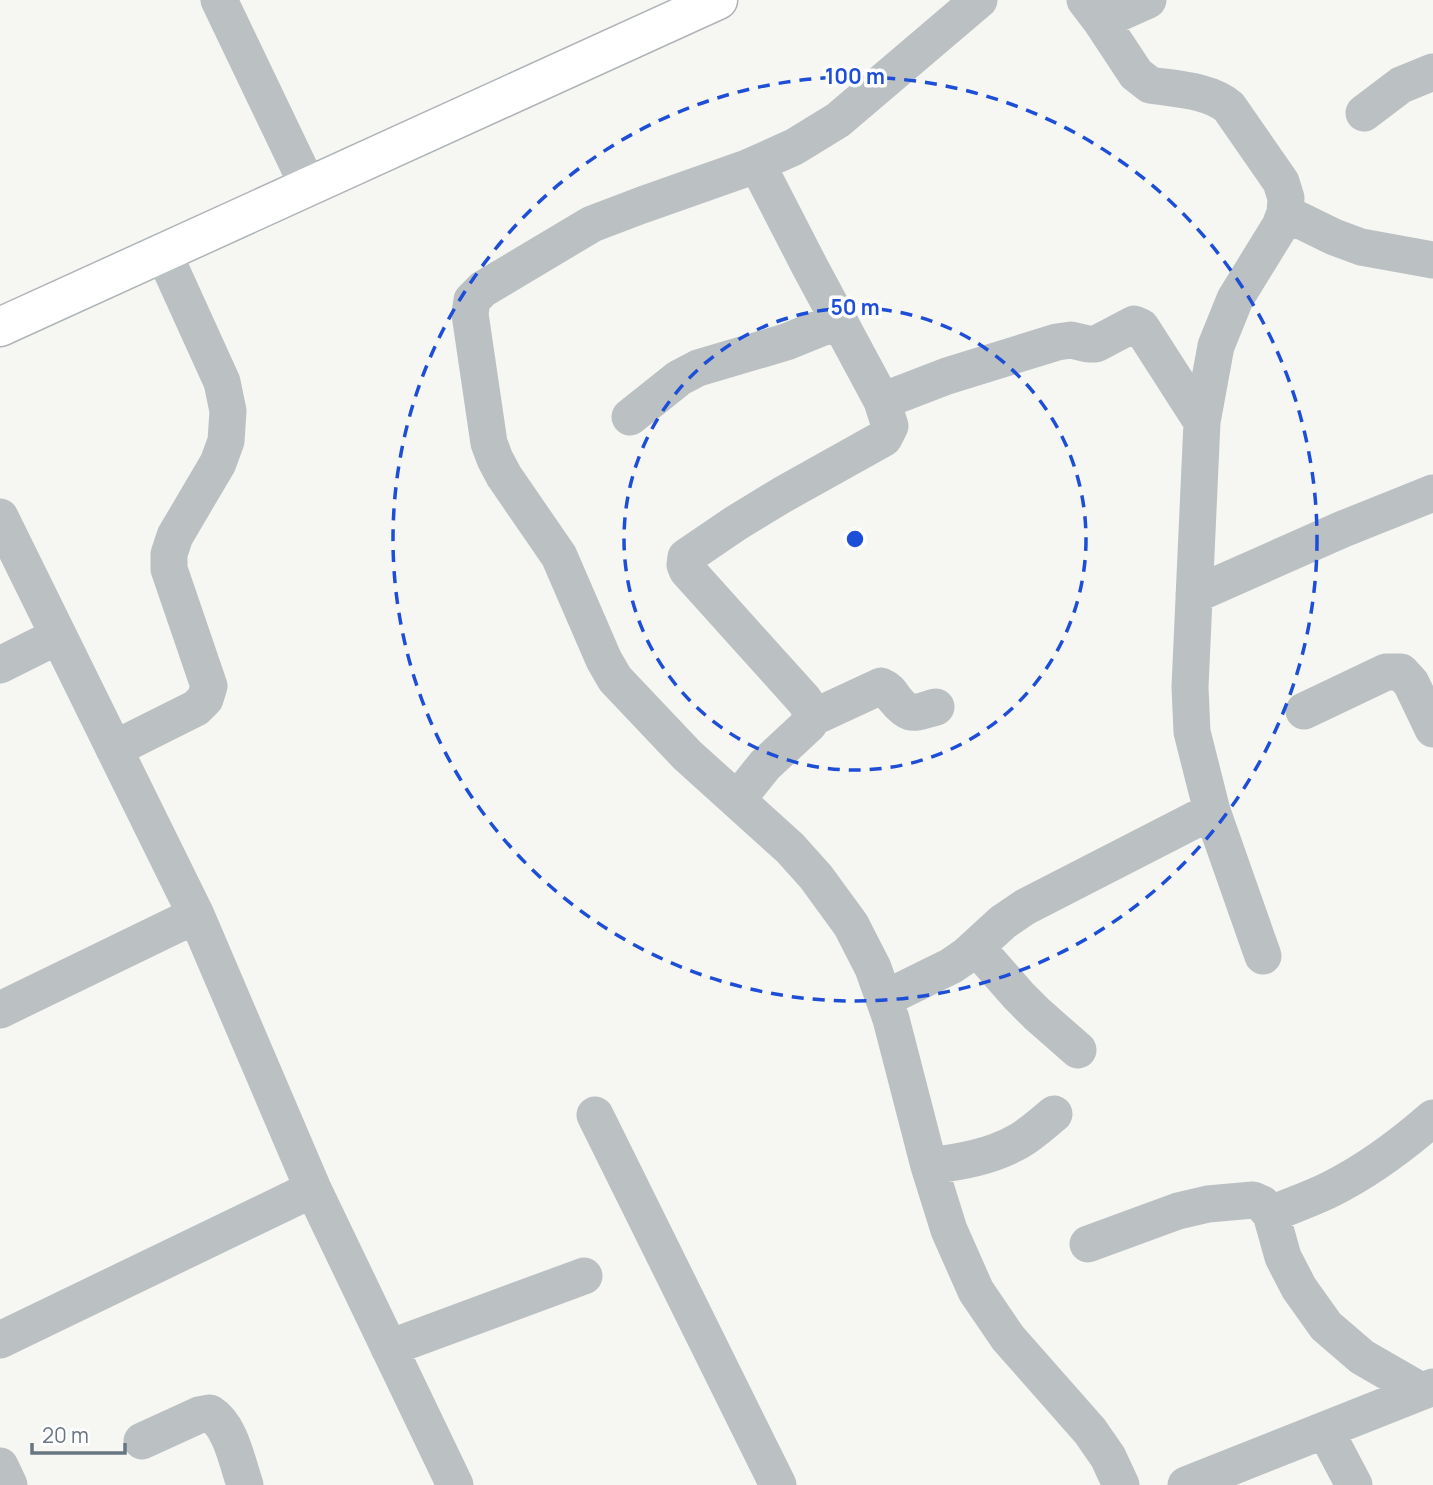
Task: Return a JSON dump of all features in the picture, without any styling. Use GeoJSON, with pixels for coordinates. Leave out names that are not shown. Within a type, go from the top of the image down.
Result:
{"type":"FeatureCollection","features":[{"type":"Feature","properties":{"kind":"main road"},"geometry":{"type":"LineString","coordinates":[[0,327],[718,0]]}},
{"type":"Feature","properties":{"kind":"street"},"geometry":{"type":"LineString","coordinates":[[219,0],[308,186]]}},
{"type":"Feature","properties":{"kind":"street"},"geometry":{"type":"LineString","coordinates":[[979,0],[838,120],[794,147],[757,164],[592,224],[482,289],[472,300],[470,314],[489,443],[495,459],[559,556],[604,660],[626,691],[687,755],[790,848],[816,877],[851,925],[873,968],[891,1019],[929,1167],[949,1230],[976,1291],[1007,1338],[1090,1431],[1108,1457],[1121,1485]]}},
{"type":"Feature","properties":{"kind":"street"},"geometry":{"type":"LineString","coordinates":[[1148,0],[1093,10],[1143,81],[1150,85],[1222,100],[1281,181],[1286,198],[1285,213],[1280,226],[1235,299],[1216,346],[1202,422],[1189,688],[1192,732],[1212,811],[1263,956]]}},
{"type":"Feature","properties":{"kind":"street"},"geometry":{"type":"LineString","coordinates":[[1364,113],[1401,85],[1433,72]]}},
{"type":"Feature","properties":{"kind":"street"},"geometry":{"type":"LineString","coordinates":[[757,164],[882,401],[889,418],[889,432],[884,438],[748,516],[685,561],[687,570],[804,700],[812,718]]}},
{"type":"Feature","properties":{"kind":"street"},"geometry":{"type":"LineString","coordinates":[[1285,213],[1361,247],[1433,260]]}},
{"type":"Feature","properties":{"kind":"street"},"geometry":{"type":"LineString","coordinates":[[114,750],[196,708],[205,699],[209,686],[169,569],[169,554],[174,536],[218,463],[226,441],[228,411],[222,382],[163,252]]}},
{"type":"Feature","properties":{"kind":"street"},"geometry":{"type":"LineString","coordinates":[[630,417],[679,379],[698,368],[786,342],[838,321]]}},
{"type":"Feature","properties":{"kind":"street"},"geometry":{"type":"LineString","coordinates":[[882,401],[947,376],[1057,342],[1071,340],[1096,344],[1134,324],[1141,327],[1202,422]]}},
{"type":"Feature","properties":{"kind":"street"},"geometry":{"type":"LineString","coordinates":[[1194,595],[1433,493]]}},
{"type":"Feature","properties":{"kind":"street"},"geometry":{"type":"LineString","coordinates":[[0,517],[196,915],[313,1189],[455,1485]]}},
{"type":"Feature","properties":{"kind":"street"},"geometry":{"type":"LineString","coordinates":[[0,665],[58,636]]}},
{"type":"Feature","properties":{"kind":"street"},"geometry":{"type":"LineString","coordinates":[[1304,711],[1386,672],[1401,672],[1411,683],[1433,729]]}},
{"type":"Feature","properties":{"kind":"street"},"geometry":{"type":"LineString","coordinates":[[737,800],[765,765],[809,724],[812,718],[881,686],[886,687],[909,713],[936,707]]}},
{"type":"Feature","properties":{"kind":"street"},"geometry":{"type":"LineString","coordinates":[[884,999],[951,966],[1025,907],[1212,811]]}},
{"type":"Feature","properties":{"kind":"street"},"geometry":{"type":"LineString","coordinates":[[0,1010],[196,915]]}},
{"type":"Feature","properties":{"kind":"street"},"geometry":{"type":"LineString","coordinates":[[976,947],[1019,996],[1078,1050]]}},
{"type":"Feature","properties":{"kind":"street"},"geometry":{"type":"LineString","coordinates":[[929,1167],[970,1160],[996,1152],[1021,1140],[1054,1114]]}},
{"type":"Feature","properties":{"kind":"street"},"geometry":{"type":"LineString","coordinates":[[595,1115],[778,1485]]}},
{"type":"Feature","properties":{"kind":"street"},"geometry":{"type":"LineString","coordinates":[[1270,1214],[1329,1190],[1364,1171],[1401,1146],[1433,1118]]}},
{"type":"Feature","properties":{"kind":"street"},"geometry":{"type":"LineString","coordinates":[[0,1340],[313,1189]]}},
{"type":"Feature","properties":{"kind":"street"},"geometry":{"type":"LineString","coordinates":[[1088,1244],[1178,1211],[1208,1204],[1253,1200],[1262,1204],[1270,1214],[1283,1256],[1299,1288],[1326,1326],[1362,1357],[1427,1389]]}},
{"type":"Feature","properties":{"kind":"street"},"geometry":{"type":"LineString","coordinates":[[389,1349],[584,1276]]}},
{"type":"Feature","properties":{"kind":"street"},"geometry":{"type":"LineString","coordinates":[[1186,1485],[1427,1389]]}},
{"type":"Feature","properties":{"kind":"street"},"geometry":{"type":"LineString","coordinates":[[142,1441],[199,1415],[211,1413],[225,1426],[245,1485]]}},
{"type":"Feature","properties":{"kind":"street"},"geometry":{"type":"LineString","coordinates":[[1325,1430],[1354,1485]]}},
{"type":"Feature","properties":{"kind":"street"},"geometry":{"type":"LineString","coordinates":[[0,1466],[9,1485]]}}]}
